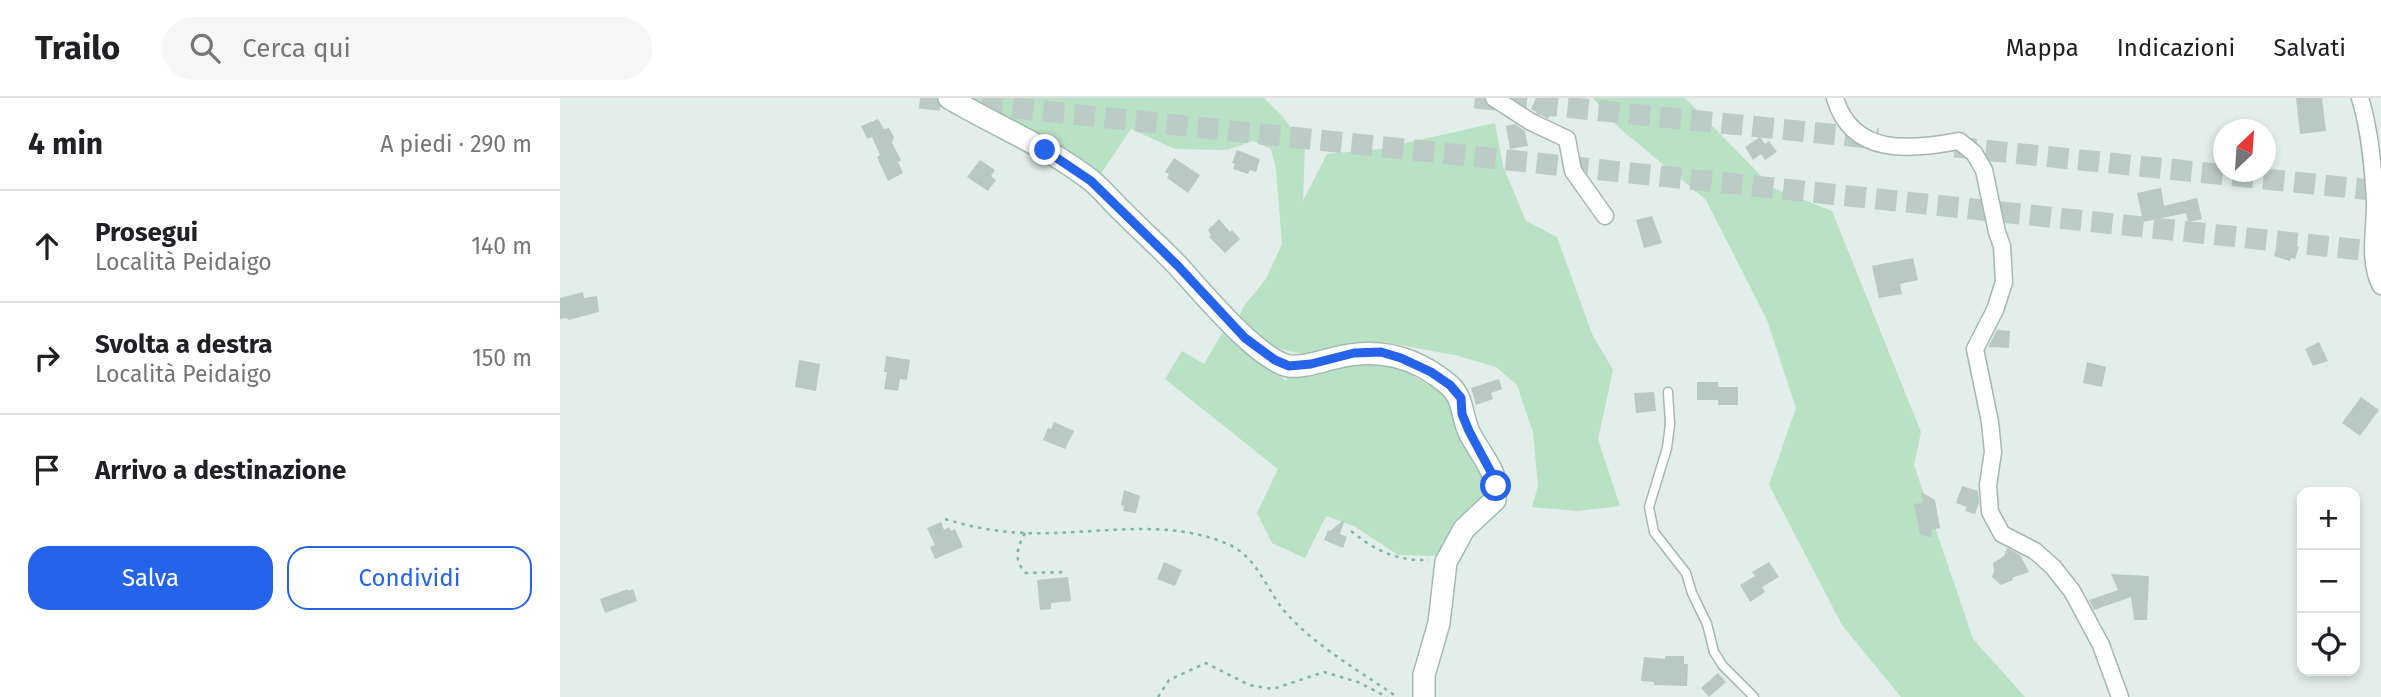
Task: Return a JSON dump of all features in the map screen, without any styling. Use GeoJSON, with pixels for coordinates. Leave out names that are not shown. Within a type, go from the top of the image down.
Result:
{"type":"FeatureCollection","features":[{"type":"Feature","properties":{"kind":"street"},"geometry":{"type":"LineString","coordinates":[[949,98],[1045,150],[1091,181],[1178,266],[1245,338],[1275,360],[1289,366],[1311,364],[1354,353],[1381,352],[1421,367],[1450,385],[1461,398],[1462,414],[1492,474],[1496,486],[1495,500],[1464,529],[1446,562],[1438,623],[1424,675],[1424,697]]}},
{"type":"Feature","properties":{"kind":"street"},"geometry":{"type":"LineString","coordinates":[[1494,98],[1531,122],[1567,139],[1573,171],[1605,216]]}},
{"type":"Feature","properties":{"kind":"street"},"geometry":{"type":"LineString","coordinates":[[1835,98],[1847,123],[1860,136],[1880,145],[1901,147],[1923,148],[1959,141],[1974,153],[1984,170],[2002,246],[2004,282],[1995,310],[1975,349],[1990,422],[1993,452],[1988,485],[1990,512],[2002,534],[2035,551],[2053,567],[2072,591],[2101,645],[2120,697]]}},
{"type":"Feature","properties":{"kind":"street"},"geometry":{"type":"LineString","coordinates":[[2360,98],[2366,115],[2375,203],[2375,264],[2381,286]]}},
{"type":"Feature","properties":{"kind":"lane"},"geometry":{"type":"LineString","coordinates":[[1668,392],[1670,424],[1667,448],[1649,507],[1654,532],[1686,573],[1707,624],[1714,652],[1723,666],[1754,697]]}},
{"type":"Feature","properties":{"kind":"path"},"geometry":{"type":"LineString","coordinates":[[945,519],[965,525],[1025,533],[1150,530],[1196,534],[1232,546],[1255,565],[1285,612],[1304,630],[1398,697]]}},
{"type":"Feature","properties":{"kind":"path"},"geometry":{"type":"LineString","coordinates":[[1351,531],[1390,556],[1446,562]]}},
{"type":"Feature","properties":{"kind":"path"},"geometry":{"type":"LineString","coordinates":[[1025,533],[1017,547],[1018,565],[1026,573],[1066,572]]}},
{"type":"Feature","properties":{"kind":"path"},"geometry":{"type":"LineString","coordinates":[[1158,697],[1169,680],[1206,663],[1249,685],[1273,689],[1324,672],[1358,682],[1387,697]]}},
{"type":"Feature","properties":{"kind":"green space"},"geometry":{"type":"Polygon","coordinates":[[[965,98],[1264,98],[1305,146],[1303,201],[1327,154],[1379,149],[1495,123],[1503,166],[1526,221],[1557,237],[1592,334],[1613,370],[1598,439],[1620,506],[1577,511],[1532,507],[1538,486],[1533,432],[1517,385],[1496,367],[1455,355],[1383,342],[1351,342],[1308,355],[1267,346],[1238,320],[1243,307],[1266,279],[1282,244],[1276,169],[1271,149],[1253,141],[1227,150],[1175,149],[1131,129],[1098,178],[965,98]]]}},
{"type":"Feature","properties":{"kind":"green space"},"geometry":{"type":"Polygon","coordinates":[[[1593,98],[1685,98],[1773,188],[1832,211],[1921,432],[1914,465],[1973,639],[2025,697],[1901,697],[1842,625],[1769,485],[1796,408],[1767,320],[1706,200],[1618,127],[1593,98]]]}},
{"type":"Feature","properties":{"kind":"green space"},"geometry":{"type":"Polygon","coordinates":[[[1224,330],[1242,342],[1286,381],[1291,372],[1383,359],[1453,399],[1488,496],[1464,513],[1441,556],[1398,555],[1354,526],[1326,516],[1305,558],[1272,543],[1257,513],[1278,469],[1165,379],[1182,351],[1204,364],[1224,330]]]}},
{"type":"Feature","properties":{"kind":"building"},"geometry":{"type":"Polygon","coordinates":[[[1536,98],[1555,103],[1548,119],[1531,109],[1536,98]]]}},
{"type":"Feature","properties":{"kind":"building"},"geometry":{"type":"Polygon","coordinates":[[[2296,98],[2322,98],[2326,131],[2300,134],[2296,98]]]}},
{"type":"Feature","properties":{"kind":"building"},"geometry":{"type":"Polygon","coordinates":[[[878,119],[884,129],[889,128],[894,137],[892,143],[901,160],[898,162],[903,173],[888,181],[877,157],[880,155],[872,137],[867,139],[861,126],[878,119]]]}},
{"type":"Feature","properties":{"kind":"building"},"geometry":{"type":"Polygon","coordinates":[[[1515,124],[1525,131],[1528,146],[1510,149],[1506,126],[1515,124]]]}},
{"type":"Feature","properties":{"kind":"building"},"geometry":{"type":"Polygon","coordinates":[[[1760,137],[1765,144],[1769,141],[1777,152],[1765,160],[1761,154],[1753,160],[1745,147],[1760,137]]]}},
{"type":"Feature","properties":{"kind":"building"},"geometry":{"type":"Polygon","coordinates":[[[1237,150],[1260,159],[1256,172],[1250,170],[1248,174],[1233,169],[1235,164],[1232,163],[1237,150]]]}},
{"type":"Feature","properties":{"kind":"building"},"geometry":{"type":"Polygon","coordinates":[[[1174,158],[1200,175],[1188,193],[1167,178],[1169,174],[1165,172],[1174,158]]]}},
{"type":"Feature","properties":{"kind":"building"},"geometry":{"type":"Polygon","coordinates":[[[980,160],[995,170],[991,176],[996,180],[988,191],[967,177],[980,160]]]}},
{"type":"Feature","properties":{"kind":"building"},"geometry":{"type":"Polygon","coordinates":[[[2161,188],[2164,206],[2197,198],[2202,219],[2188,222],[2186,213],[2143,222],[2137,193],[2161,188]]]}},
{"type":"Feature","properties":{"kind":"building"},"geometry":{"type":"Polygon","coordinates":[[[1652,216],[1662,243],[1644,248],[1636,220],[1652,216]]]}},
{"type":"Feature","properties":{"kind":"building"},"geometry":{"type":"Polygon","coordinates":[[[1219,219],[1240,239],[1225,253],[1209,237],[1211,235],[1208,230],[1219,219]]]}},
{"type":"Feature","properties":{"kind":"building"},"geometry":{"type":"Polygon","coordinates":[[[2279,241],[2299,247],[2295,259],[2291,258],[2290,261],[2274,256],[2279,241]]]}},
{"type":"Feature","properties":{"kind":"building"},"geometry":{"type":"Polygon","coordinates":[[[1913,258],[1918,280],[1900,284],[1902,294],[1879,298],[1872,266],[1913,258]]]}},
{"type":"Feature","properties":{"kind":"building"},"geometry":{"type":"Polygon","coordinates":[[[583,292],[584,298],[597,296],[599,312],[568,320],[560,319],[560,298],[583,292]]]}},
{"type":"Feature","properties":{"kind":"building"},"geometry":{"type":"Polygon","coordinates":[[[1997,330],[2010,331],[2009,348],[1988,347],[1997,330]]]}},
{"type":"Feature","properties":{"kind":"building"},"geometry":{"type":"Polygon","coordinates":[[[2319,342],[2328,361],[2313,366],[2305,349],[2319,342]]]}},
{"type":"Feature","properties":{"kind":"building"},"geometry":{"type":"Polygon","coordinates":[[[886,356],[910,360],[907,380],[900,379],[898,391],[884,389],[886,356]]]}},
{"type":"Feature","properties":{"kind":"building"},"geometry":{"type":"Polygon","coordinates":[[[799,360],[820,364],[816,391],[795,387],[799,360]]]}},
{"type":"Feature","properties":{"kind":"building"},"geometry":{"type":"Polygon","coordinates":[[[2087,362],[2106,367],[2102,387],[2083,383],[2087,362]]]}},
{"type":"Feature","properties":{"kind":"building"},"geometry":{"type":"Polygon","coordinates":[[[1499,379],[1502,389],[1491,393],[1493,399],[1476,405],[1471,388],[1499,379]]]}},
{"type":"Feature","properties":{"kind":"building"},"geometry":{"type":"Polygon","coordinates":[[[1697,382],[1718,382],[1718,387],[1738,387],[1738,405],[1718,405],[1718,400],[1697,400],[1697,382]]]}},
{"type":"Feature","properties":{"kind":"building"},"geometry":{"type":"Polygon","coordinates":[[[1654,392],[1656,411],[1636,413],[1634,393],[1654,392]]]}},
{"type":"Feature","properties":{"kind":"building"},"geometry":{"type":"Polygon","coordinates":[[[2361,397],[2379,410],[2360,436],[2342,423],[2361,397]]]}},
{"type":"Feature","properties":{"kind":"building"},"geometry":{"type":"Polygon","coordinates":[[[1054,422],[1074,431],[1065,449],[1043,440],[1054,422]]]}},
{"type":"Feature","properties":{"kind":"building"},"geometry":{"type":"Polygon","coordinates":[[[1962,486],[1978,491],[1979,503],[1975,514],[1965,511],[1967,507],[1956,503],[1962,486]]]}},
{"type":"Feature","properties":{"kind":"building"},"geometry":{"type":"Polygon","coordinates":[[[1124,490],[1140,496],[1136,513],[1123,511],[1124,506],[1121,505],[1124,490]]]}},
{"type":"Feature","properties":{"kind":"building"},"geometry":{"type":"Polygon","coordinates":[[[1921,492],[1935,500],[1940,528],[1931,530],[1932,537],[1920,535],[1914,504],[1923,503],[1921,492]]]}},
{"type":"Feature","properties":{"kind":"building"},"geometry":{"type":"Polygon","coordinates":[[[1345,519],[1340,534],[1347,537],[1343,548],[1324,540],[1328,530],[1345,519]]]}},
{"type":"Feature","properties":{"kind":"building"},"geometry":{"type":"Polygon","coordinates":[[[941,522],[944,530],[949,527],[951,531],[955,529],[963,547],[935,559],[930,547],[935,545],[927,528],[941,522]]]}},
{"type":"Feature","properties":{"kind":"building"},"geometry":{"type":"Polygon","coordinates":[[[2007,548],[2020,555],[2029,572],[2001,585],[1992,577],[1993,563],[2004,556],[2007,548]]]}},
{"type":"Feature","properties":{"kind":"building"},"geometry":{"type":"Polygon","coordinates":[[[1164,562],[1182,570],[1175,586],[1157,579],[1164,562]]]}},
{"type":"Feature","properties":{"kind":"building"},"geometry":{"type":"Polygon","coordinates":[[[1769,562],[1779,577],[1762,587],[1765,592],[1750,602],[1740,585],[1755,576],[1752,572],[1769,562]]]}},
{"type":"Feature","properties":{"kind":"building"},"geometry":{"type":"Polygon","coordinates":[[[2111,574],[2149,576],[2147,620],[2134,620],[2131,597],[2094,610],[2089,600],[2118,590],[2111,574]]]}},
{"type":"Feature","properties":{"kind":"building"},"geometry":{"type":"Polygon","coordinates":[[[1068,577],[1071,601],[1051,603],[1051,609],[1040,610],[1037,580],[1068,577]]]}},
{"type":"Feature","properties":{"kind":"building"},"geometry":{"type":"Polygon","coordinates":[[[633,589],[637,601],[605,613],[600,599],[633,589]]]}},
{"type":"Feature","properties":{"kind":"building"},"geometry":{"type":"Polygon","coordinates":[[[1665,656],[1684,656],[1684,664],[1688,664],[1687,686],[1654,685],[1654,682],[1641,681],[1644,657],[1665,659],[1665,656]]]}},
{"type":"Feature","properties":{"kind":"building"},"geometry":{"type":"Polygon","coordinates":[[[1718,673],[1726,682],[1709,697],[1701,688],[1718,673]]]}},
{"type":"Feature","properties":{"kind":"tunnel"},"geometry":{"type":"LineString","coordinates":[[920,98],[2381,252]]}},
{"type":"Feature","properties":{"kind":"tunnel"},"geometry":{"type":"LineString","coordinates":[[1475,98],[1878,139]]}},
{"type":"Feature","properties":{"kind":"tunnel"},"geometry":{"type":"LineString","coordinates":[[1955,147],[2381,191]]}},
{"type":"Feature","properties":{"kind":"route"},"geometry":{"type":"LineString","coordinates":[[1045,150],[1091,181],[1178,266],[1245,338],[1275,360],[1289,366],[1311,364],[1354,353],[1381,352],[1431,372],[1450,385],[1461,398],[1462,414],[1496,486]]}}]}
